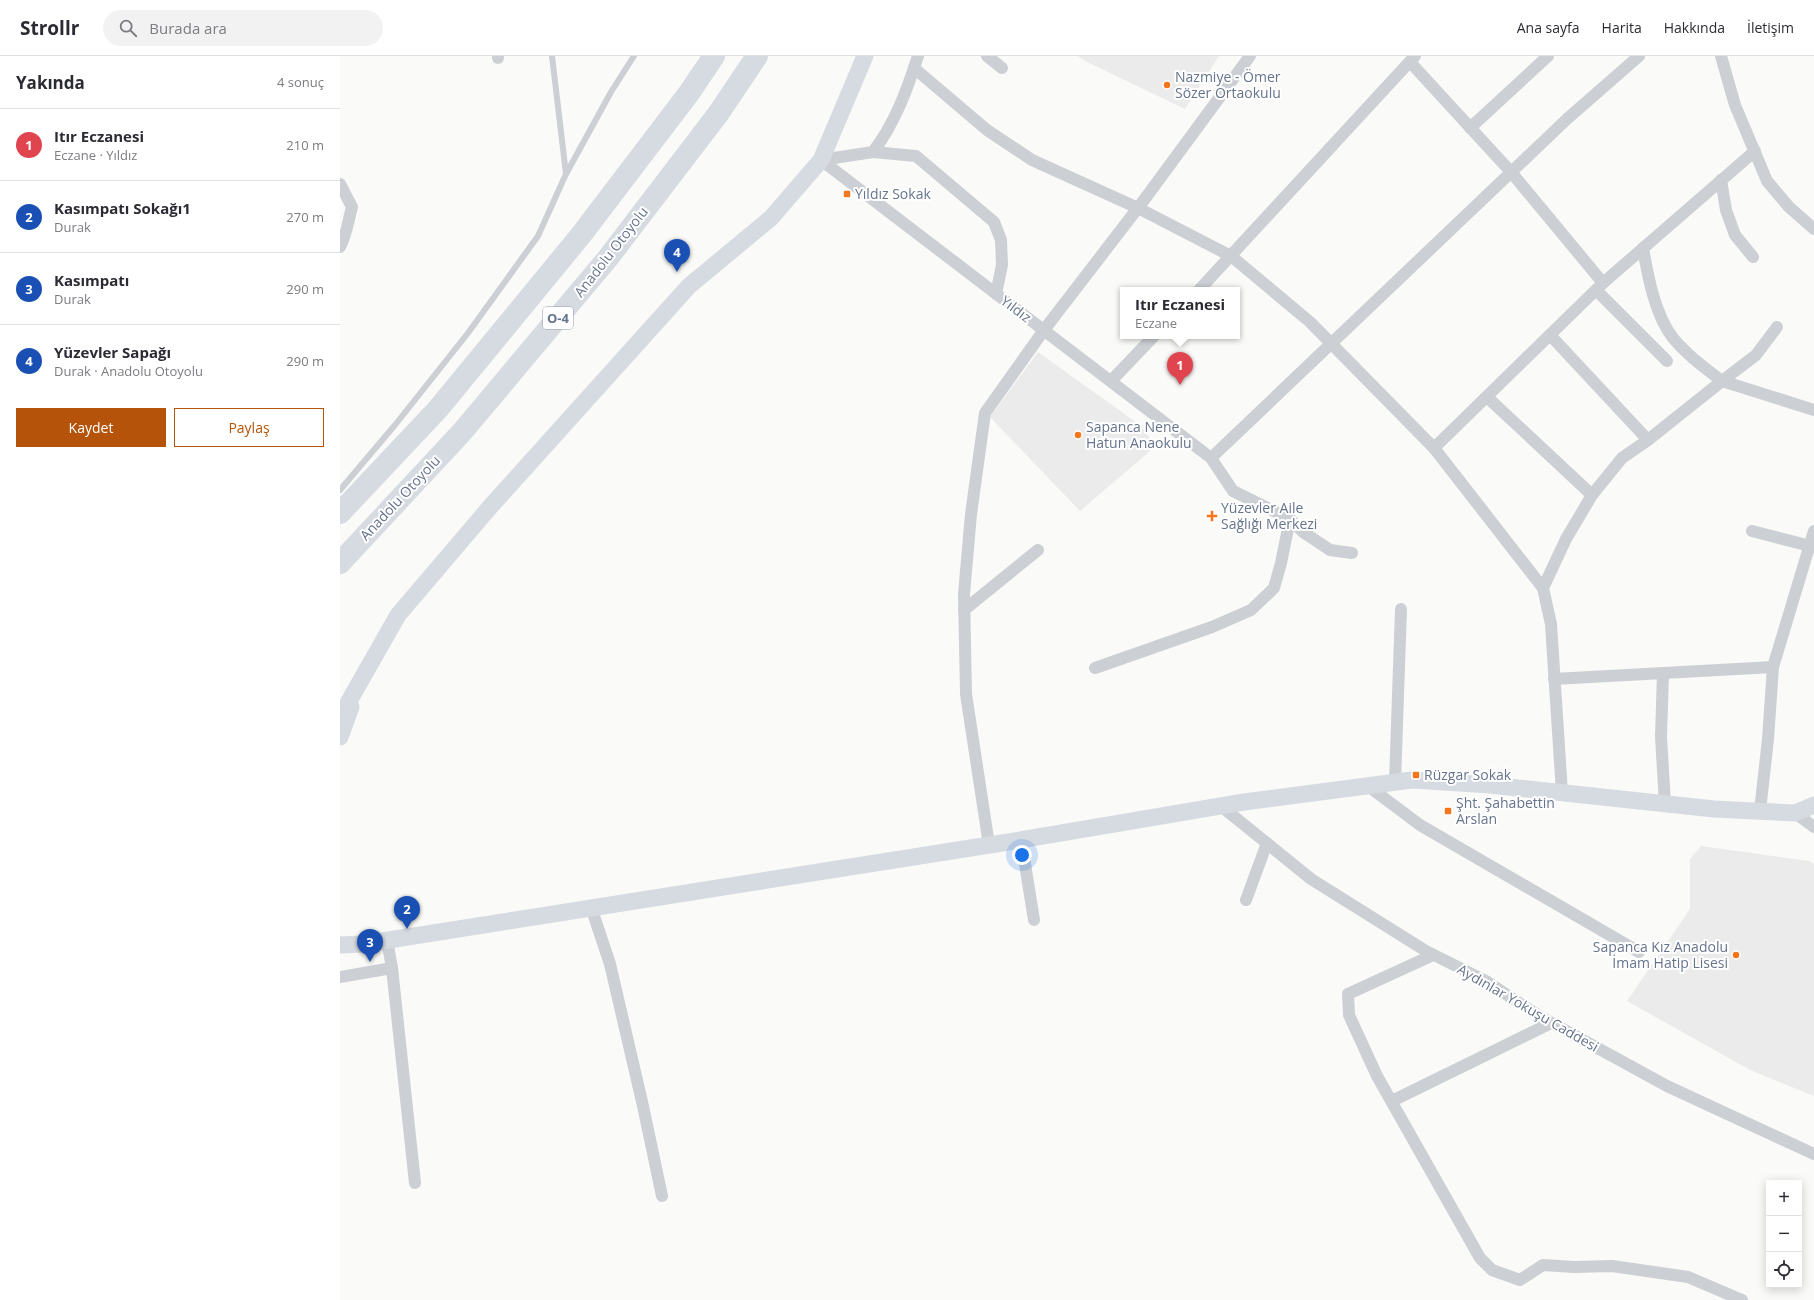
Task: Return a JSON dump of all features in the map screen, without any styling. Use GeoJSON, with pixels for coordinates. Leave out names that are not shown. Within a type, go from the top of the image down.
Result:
{"type":"FeatureCollection","features":[{"type":"Feature","properties":{"kind":"highway","name":"O-4"},"geometry":{"type":"LineString","coordinates":[[340,513],[438,409],[581,235],[690,93],[714,56]]}},
{"type":"Feature","properties":{"kind":"highway","name":"Anadolu Otoyolu"},"geometry":{"type":"LineString","coordinates":[[340,563],[462,432],[608,258],[718,114],[757,56]]}},
{"type":"Feature","properties":{"kind":"street"},"geometry":{"type":"LineString","coordinates":[[340,717],[398,615],[490,507],[689,286],[771,218],[821,160],[865,56]]}},
{"type":"Feature","properties":{"kind":"street"},"geometry":{"type":"LineString","coordinates":[[873,152],[885,137],[906,94],[918,56]]}},
{"type":"Feature","properties":{"kind":"street"},"geometry":{"type":"LineString","coordinates":[[987,56],[1002,68]]}},
{"type":"Feature","properties":{"kind":"street"},"geometry":{"type":"LineString","coordinates":[[989,845],[966,694],[964,610],[971,514],[985,413],[1044,330],[1138,208],[1250,56]]}},
{"type":"Feature","properties":{"kind":"street"},"geometry":{"type":"LineString","coordinates":[[1470,128],[1548,56]]}},
{"type":"Feature","properties":{"kind":"street"},"geometry":{"type":"LineString","coordinates":[[1211,458],[1566,119],[1639,56]]}},
{"type":"Feature","properties":{"kind":"street"},"geometry":{"type":"LineString","coordinates":[[1721,56],[1736,105],[1767,181],[1789,207],[1814,229]]}},
{"type":"Feature","properties":{"kind":"street"},"geometry":{"type":"LineString","coordinates":[[1202,287],[1413,59],[1470,128],[1511,172],[1600,286],[1667,361]]}},
{"type":"Feature","properties":{"kind":"street"},"geometry":{"type":"LineString","coordinates":[[914,68],[987,130],[1032,160],[1138,208],[1231,256],[1310,322],[1434,448],[1543,588],[1551,624],[1562,793]]}},
{"type":"Feature","properties":{"kind":"street"},"geometry":{"type":"LineString","coordinates":[[1434,448],[1600,286],[1755,151]]}},
{"type":"Feature","properties":{"kind":"street"},"geometry":{"type":"LineString","coordinates":[[821,160],[873,152],[916,156],[994,222],[1001,240],[1002,265],[996,294]]}},
{"type":"Feature","properties":{"kind":"street","name":"Yıldız"},"geometry":{"type":"LineString","coordinates":[[821,160],[1211,458],[1233,491],[1290,519],[1303,532],[1330,550],[1352,553]]}},
{"type":"Feature","properties":{"kind":"street"},"geometry":{"type":"LineString","coordinates":[[1721,180],[1726,210],[1735,235],[1753,257]]}},
{"type":"Feature","properties":{"kind":"street"},"geometry":{"type":"LineString","coordinates":[[340,247],[346,237],[348,220],[352,207],[341,185]]}},
{"type":"Feature","properties":{"kind":"street"},"geometry":{"type":"LineString","coordinates":[[1643,248],[1648,278],[1657,308],[1673,338],[1693,359],[1722,381],[1814,410]]}},
{"type":"Feature","properties":{"kind":"street"},"geometry":{"type":"LineString","coordinates":[[1543,588],[1566,539],[1592,495],[1622,458],[1648,440],[1756,355],[1777,327]]}},
{"type":"Feature","properties":{"kind":"street"},"geometry":{"type":"LineString","coordinates":[[1550,335],[1648,440]]}},
{"type":"Feature","properties":{"kind":"street"},"geometry":{"type":"LineString","coordinates":[[1111,381],[1151,339]]}},
{"type":"Feature","properties":{"kind":"street"},"geometry":{"type":"LineString","coordinates":[[1487,397],[1592,495]]}},
{"type":"Feature","properties":{"kind":"street"},"geometry":{"type":"LineString","coordinates":[[1095,668],[1212,627],[1251,610],[1274,588],[1281,564],[1290,519]]}},
{"type":"Feature","properties":{"kind":"street"},"geometry":{"type":"LineString","coordinates":[[1752,531],[1812,546]]}},
{"type":"Feature","properties":{"kind":"street"},"geometry":{"type":"LineString","coordinates":[[1760,811],[1768,739],[1773,668],[1812,546],[1814,531]]}},
{"type":"Feature","properties":{"kind":"street"},"geometry":{"type":"LineString","coordinates":[[964,610],[1038,550]]}},
{"type":"Feature","properties":{"kind":"street"},"geometry":{"type":"LineString","coordinates":[[1395,782],[1401,609]]}},
{"type":"Feature","properties":{"kind":"street"},"geometry":{"type":"LineString","coordinates":[[1554,679],[1773,668]]}},
{"type":"Feature","properties":{"kind":"street"},"geometry":{"type":"LineString","coordinates":[[1663,674],[1661,737],[1664,804]]}},
{"type":"Feature","properties":{"kind":"street"},"geometry":{"type":"LineString","coordinates":[[340,737],[362,677]]}},
{"type":"Feature","properties":{"kind":"street"},"geometry":{"type":"LineString","coordinates":[[340,945],[364,944],[989,845],[1221,806],[1412,780],[1490,785],[1714,809],[1796,813],[1814,805]]}},
{"type":"Feature","properties":{"kind":"street"},"geometry":{"type":"LineString","coordinates":[[1368,786],[1420,825],[1638,952]]}},
{"type":"Feature","properties":{"kind":"street","name":"Aydınlar Yokuşu Caddesi"},"geometry":{"type":"LineString","coordinates":[[1221,806],[1311,879],[1433,955],[1486,981],[1551,1023],[1667,1086],[1814,1154]]}},
{"type":"Feature","properties":{"kind":"street"},"geometry":{"type":"LineString","coordinates":[[1796,813],[1814,827]]}},
{"type":"Feature","properties":{"kind":"street"},"geometry":{"type":"LineString","coordinates":[[1021,839],[1034,920]]}},
{"type":"Feature","properties":{"kind":"street"},"geometry":{"type":"LineString","coordinates":[[1246,900],[1267,844]]}},
{"type":"Feature","properties":{"kind":"street"},"geometry":{"type":"LineString","coordinates":[[591,907],[610,964],[662,1196]]}},
{"type":"Feature","properties":{"kind":"street"},"geometry":{"type":"LineString","coordinates":[[387,940],[392,968],[415,1184]]}},
{"type":"Feature","properties":{"kind":"street"},"geometry":{"type":"LineString","coordinates":[[1433,955],[1348,994],[1350,1015],[1377,1076],[1480,1258],[1492,1270],[1520,1280],[1543,1265],[1574,1267],[1612,1266],[1688,1277],[1742,1300]]}},
{"type":"Feature","properties":{"kind":"street"},"geometry":{"type":"LineString","coordinates":[[340,977],[392,968]]}},
{"type":"Feature","properties":{"kind":"street"},"geometry":{"type":"LineString","coordinates":[[1392,1101],[1551,1023]]}},
{"type":"Feature","properties":{"kind":"lane"},"geometry":{"type":"LineString","coordinates":[[552,56],[566,174]]}},
{"type":"Feature","properties":{"kind":"lane"},"geometry":{"type":"LineString","coordinates":[[340,490],[395,425],[468,333],[538,236],[566,174],[611,92],[634,56]]}},
{"type":"Feature","properties":{"kind":"shaded area","name":"Nazmiye - Ömer Sözer Ortaokulu"},"geometry":{"type":"Polygon","coordinates":[[[1078,56],[1219,56],[1185,109],[1085,61],[1078,56]]]}},
{"type":"Feature","properties":{"kind":"shaded area","name":"Sapanca Nene Hatun Anaokulu"},"geometry":{"type":"Polygon","coordinates":[[[1038,352],[1140,425],[1156,446],[1080,511],[990,417],[1038,352]]]}},
{"type":"Feature","properties":{"kind":"shaded area","name":"Sapanca Kız Anadolu İmam Hatip Lisesi"},"geometry":{"type":"Polygon","coordinates":[[[1701,846],[1809,861],[1814,864],[1814,1096],[1750,1070],[1627,1001],[1690,909],[1690,859],[1701,846]]]}},
{"type":"Feature","properties":{"kind":"place","name":"Nazmiye - Ömer Sözer Ortaokulu"},"geometry":{"type":"Point","coordinates":[1167,85]}},
{"type":"Feature","properties":{"kind":"place","name":"Yıldız Sokak"},"geometry":{"type":"Point","coordinates":[847,194]}},
{"type":"Feature","properties":{"kind":"place","name":"Yüzevler Sapağı"},"geometry":{"type":"Point","coordinates":[677,272]}},
{"type":"Feature","properties":{"kind":"place","name":"Itır Eczanesi"},"geometry":{"type":"Point","coordinates":[1180,385]}},
{"type":"Feature","properties":{"kind":"place","name":"Sapanca Nene Hatun Anaokulu"},"geometry":{"type":"Point","coordinates":[1078,435]}},
{"type":"Feature","properties":{"kind":"place","name":"Yüzevler Aile Sağlığı Merkezi"},"geometry":{"type":"Point","coordinates":[1212,516]}},
{"type":"Feature","properties":{"kind":"place","name":"Rüzgar Sokak"},"geometry":{"type":"Point","coordinates":[1416,775]}},
{"type":"Feature","properties":{"kind":"place","name":"Şht. Şahabettin Arslan"},"geometry":{"type":"Point","coordinates":[1448,811]}},
{"type":"Feature","properties":{"kind":"place","name":"Kasımpatı Sokağı1"},"geometry":{"type":"Point","coordinates":[407,929]}},
{"type":"Feature","properties":{"kind":"place","name":"Sapanca Kız Anadolu İmam Hatip Lisesi"},"geometry":{"type":"Point","coordinates":[1736,955]}},
{"type":"Feature","properties":{"kind":"place","name":"Kasımpatı"},"geometry":{"type":"Point","coordinates":[370,962]}}]}
